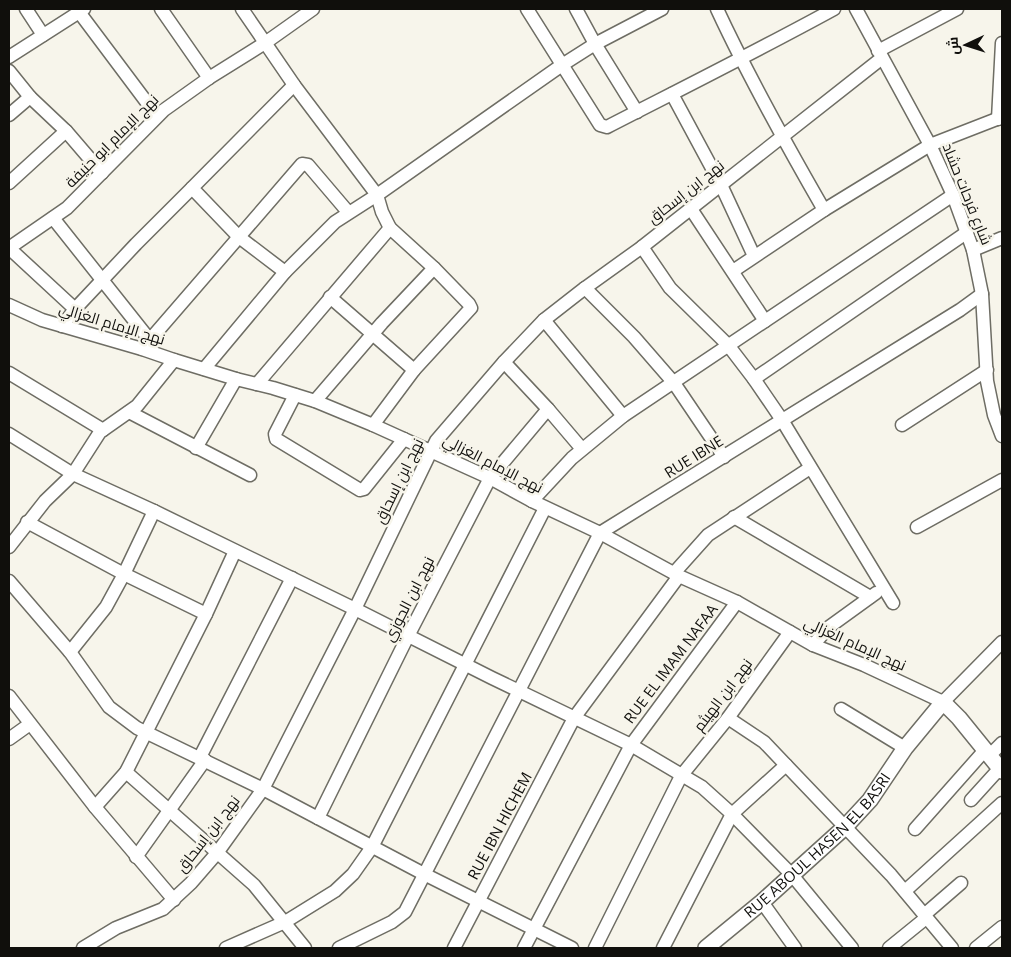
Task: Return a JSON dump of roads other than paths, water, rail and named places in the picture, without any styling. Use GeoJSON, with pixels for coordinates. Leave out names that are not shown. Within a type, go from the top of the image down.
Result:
{"type":"FeatureCollection","features":[{"type":"Feature","properties":{"kind":"street"},"geometry":{"type":"LineString","coordinates":[[26,9],[43,35]]}},
{"type":"Feature","properties":{"kind":"street"},"geometry":{"type":"LineString","coordinates":[[161,9],[210,78]]}},
{"type":"Feature","properties":{"kind":"street"},"geometry":{"type":"LineString","coordinates":[[242,9],[294,85],[377,195],[382,212],[390,228],[434,268],[471,308],[414,370],[373,425]]}},
{"type":"Feature","properties":{"kind":"street","name":"نهج الإمام ابو حنيفة"},"geometry":{"type":"LineString","coordinates":[[9,248],[67,208],[156,116],[314,9]]}},
{"type":"Feature","properties":{"kind":"street"},"geometry":{"type":"LineString","coordinates":[[527,9],[600,125],[607,127],[741,60],[834,9]]}},
{"type":"Feature","properties":{"kind":"street"},"geometry":{"type":"LineString","coordinates":[[576,9],[637,112]]}},
{"type":"Feature","properties":{"kind":"street"},"geometry":{"type":"LineString","coordinates":[[204,369],[285,272],[324,231],[348,212],[377,195],[562,65],[596,44],[662,9]]}},
{"type":"Feature","properties":{"kind":"street"},"geometry":{"type":"LineString","coordinates":[[717,9],[741,60],[782,138],[824,210]]}},
{"type":"Feature","properties":{"kind":"street","name":"شارع فرحات حشاد"},"geometry":{"type":"LineString","coordinates":[[856,9],[930,145],[953,195],[973,250],[982,294],[987,370],[994,415],[1002,436]]}},
{"type":"Feature","properties":{"kind":"street","name":"نهج ابن إسحاق"},"geometry":{"type":"LineString","coordinates":[[82,948],[116,928],[157,912],[174,900],[217,853],[263,789],[355,609],[436,441],[504,362],[544,320],[642,247],[782,138],[880,54],[957,9]]}},
{"type":"Feature","properties":{"kind":"street"},"geometry":{"type":"LineString","coordinates":[[9,57],[81,10],[156,116]]}},
{"type":"Feature","properties":{"kind":"street"},"geometry":{"type":"LineString","coordinates":[[733,271],[824,210],[930,145],[1000,118],[1002,43]]}},
{"type":"Feature","properties":{"kind":"street"},"geometry":{"type":"LineString","coordinates":[[9,71],[30,97],[66,131],[102,173]]}},
{"type":"Feature","properties":{"kind":"street"},"geometry":{"type":"LineString","coordinates":[[62,326],[75,309],[136,244],[294,85]]}},
{"type":"Feature","properties":{"kind":"street"},"geometry":{"type":"LineString","coordinates":[[672,94],[721,185],[754,256]]}},
{"type":"Feature","properties":{"kind":"street"},"geometry":{"type":"LineString","coordinates":[[9,115],[30,97]]}},
{"type":"Feature","properties":{"kind":"street"},"geometry":{"type":"LineString","coordinates":[[9,183],[66,131]]}},
{"type":"Feature","properties":{"kind":"street"},"geometry":{"type":"LineString","coordinates":[[53,218],[102,281],[146,344],[302,164],[308,165],[348,212]]}},
{"type":"Feature","properties":{"kind":"street"},"geometry":{"type":"LineString","coordinates":[[192,188],[239,237],[285,272]]}},
{"type":"Feature","properties":{"kind":"street"},"geometry":{"type":"LineString","coordinates":[[532,502],[582,449],[623,416],[953,195]]}},
{"type":"Feature","properties":{"kind":"street"},"geometry":{"type":"LineString","coordinates":[[691,209],[765,321]]}},
{"type":"Feature","properties":{"kind":"street"},"geometry":{"type":"LineString","coordinates":[[257,384],[390,228]]}},
{"type":"Feature","properties":{"kind":"street"},"geometry":{"type":"LineString","coordinates":[[754,379],[966,233]]}},
{"type":"Feature","properties":{"kind":"street"},"geometry":{"type":"LineString","coordinates":[[973,250],[1002,238]]}},
{"type":"Feature","properties":{"kind":"street"},"geometry":{"type":"LineString","coordinates":[[642,247],[670,288],[728,345],[754,379],[782,420],[893,603]]}},
{"type":"Feature","properties":{"kind":"street"},"geometry":{"type":"LineString","coordinates":[[9,248],[75,309]]}},
{"type":"Feature","properties":{"kind":"street"},"geometry":{"type":"LineString","coordinates":[[315,402],[434,268]]}},
{"type":"Feature","properties":{"kind":"street"},"geometry":{"type":"LineString","coordinates":[[585,288],[634,337],[674,383],[724,457]]}},
{"type":"Feature","properties":{"kind":"street","name":"RUE IBNE"},"geometry":{"type":"LineString","coordinates":[[600,533],[960,310],[982,294]]}},
{"type":"Feature","properties":{"kind":"street"},"geometry":{"type":"LineString","coordinates":[[330,297],[372,336],[414,370]]}},
{"type":"Feature","properties":{"kind":"street","name":"نهج الإمام الغزالي"},"geometry":{"type":"LineString","coordinates":[[9,305],[42,320],[62,326],[146,344],[174,360],[295,395],[373,425],[490,478],[532,502],[600,533],[677,574],[737,602],[813,645],[870,668],[943,702]]}},
{"type":"Feature","properties":{"kind":"street"},"geometry":{"type":"LineString","coordinates":[[544,320],[623,416]]}},
{"type":"Feature","properties":{"kind":"street"},"geometry":{"type":"LineString","coordinates":[[9,547],[45,501],[73,474],[103,430],[140,404],[174,360]]}},
{"type":"Feature","properties":{"kind":"street"},"geometry":{"type":"LineString","coordinates":[[504,362],[582,449]]}},
{"type":"Feature","properties":{"kind":"street"},"geometry":{"type":"LineString","coordinates":[[902,425],[987,370]]}},
{"type":"Feature","properties":{"kind":"street"},"geometry":{"type":"LineString","coordinates":[[9,372],[103,430]]}},
{"type":"Feature","properties":{"kind":"street"},"geometry":{"type":"LineString","coordinates":[[196,448],[236,379]]}},
{"type":"Feature","properties":{"kind":"street"},"geometry":{"type":"LineString","coordinates":[[295,395],[275,434],[276,439],[360,490],[364,489],[404,439]]}},
{"type":"Feature","properties":{"kind":"street","name":"نهج ابن الجوزي"},"geometry":{"type":"LineString","coordinates":[[318,818],[408,636],[490,478],[548,409]]}},
{"type":"Feature","properties":{"kind":"street"},"geometry":{"type":"LineString","coordinates":[[129,412],[250,475]]}},
{"type":"Feature","properties":{"kind":"street"},"geometry":{"type":"LineString","coordinates":[[9,434],[73,474],[292,578],[631,745],[702,786],[789,872],[852,948]]}},
{"type":"Feature","properties":{"kind":"street","name":"RUE IBN HICHEM"},"geometry":{"type":"LineString","coordinates":[[454,948],[574,718],[677,574],[708,535],[810,468]]}},
{"type":"Feature","properties":{"kind":"street"},"geometry":{"type":"LineString","coordinates":[[917,527],[1002,480]]}},
{"type":"Feature","properties":{"kind":"street"},"geometry":{"type":"LineString","coordinates":[[226,948],[286,922],[335,891],[353,874],[372,847],[545,508]]}},
{"type":"Feature","properties":{"kind":"street"},"geometry":{"type":"LineString","coordinates":[[70,652],[100,615],[124,574],[154,511]]}},
{"type":"Feature","properties":{"kind":"street"},"geometry":{"type":"LineString","coordinates":[[734,517],[870,597]]}},
{"type":"Feature","properties":{"kind":"street"},"geometry":{"type":"LineString","coordinates":[[27,522],[124,574],[206,614]]}},
{"type":"Feature","properties":{"kind":"street"},"geometry":{"type":"LineString","coordinates":[[339,948],[392,922],[405,912],[600,533]]}},
{"type":"Feature","properties":{"kind":"street"},"geometry":{"type":"LineString","coordinates":[[95,807],[126,772],[206,614],[235,551]]}},
{"type":"Feature","properties":{"kind":"street"},"geometry":{"type":"LineString","coordinates":[[136,857],[202,759],[292,578]]}},
{"type":"Feature","properties":{"kind":"street"},"geometry":{"type":"LineString","coordinates":[[9,580],[70,652],[109,707],[122,718],[145,733],[263,789],[478,902],[572,948]]}},
{"type":"Feature","properties":{"kind":"street"},"geometry":{"type":"LineString","coordinates":[[813,645],[829,627],[884,589]]}},
{"type":"Feature","properties":{"kind":"street","name":"RUE EL IMAM NAFAA"},"geometry":{"type":"LineString","coordinates":[[524,948],[631,745],[737,602]]}},
{"type":"Feature","properties":{"kind":"street","name":"نهج ابن الهيثم"},"geometry":{"type":"LineString","coordinates":[[594,948],[682,776],[728,718],[790,632]]}},
{"type":"Feature","properties":{"kind":"street"},"geometry":{"type":"LineString","coordinates":[[970,800],[1001,769],[959,718],[943,702],[1002,642]]}},
{"type":"Feature","properties":{"kind":"street"},"geometry":{"type":"LineString","coordinates":[[9,696],[95,807],[174,900]]}},
{"type":"Feature","properties":{"kind":"street","name":"RUE ABOUL HASEN EL BASRI"},"geometry":{"type":"LineString","coordinates":[[706,948],[762,902],[789,872],[845,827],[870,800],[905,748],[943,702]]}},
{"type":"Feature","properties":{"kind":"street"},"geometry":{"type":"LineString","coordinates":[[841,709],[905,748]]}},
{"type":"Feature","properties":{"kind":"street"},"geometry":{"type":"LineString","coordinates":[[728,718],[764,742],[904,891],[952,948]]}},
{"type":"Feature","properties":{"kind":"street"},"geometry":{"type":"LineString","coordinates":[[9,739],[30,724]]}},
{"type":"Feature","properties":{"kind":"street"},"geometry":{"type":"LineString","coordinates":[[915,829],[987,752],[1002,743]]}},
{"type":"Feature","properties":{"kind":"street"},"geometry":{"type":"LineString","coordinates":[[663,948],[732,814],[786,765]]}},
{"type":"Feature","properties":{"kind":"street"},"geometry":{"type":"LineString","coordinates":[[126,772],[254,885],[286,922],[305,948]]}},
{"type":"Feature","properties":{"kind":"street"},"geometry":{"type":"LineString","coordinates":[[904,891],[1002,803]]}},
{"type":"Feature","properties":{"kind":"street"},"geometry":{"type":"LineString","coordinates":[[889,948],[961,884]]}},
{"type":"Feature","properties":{"kind":"street"},"geometry":{"type":"LineString","coordinates":[[762,902],[795,948]]}},
{"type":"Feature","properties":{"kind":"street"},"geometry":{"type":"LineString","coordinates":[[976,948],[1002,928]]}}]}
